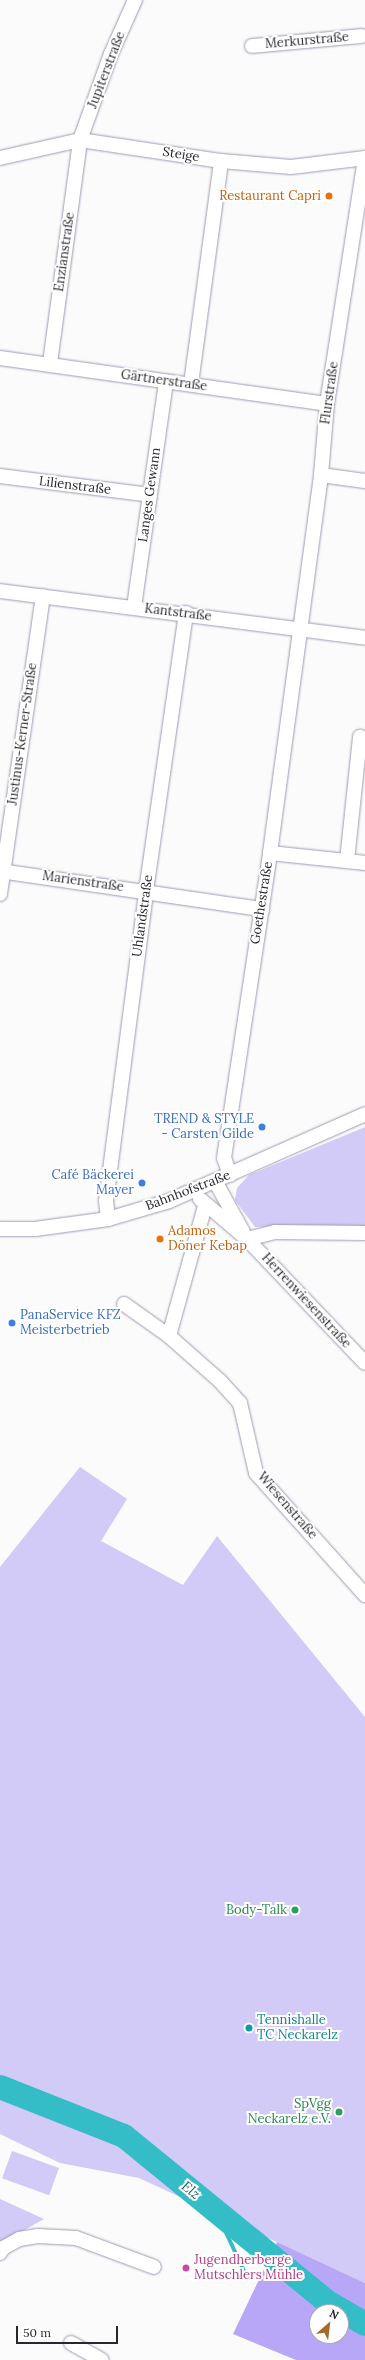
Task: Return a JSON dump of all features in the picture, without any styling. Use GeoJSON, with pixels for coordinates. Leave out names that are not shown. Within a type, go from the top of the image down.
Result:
{"type":"FeatureCollection","features":[{"type":"Feature","properties":{"kind":"street","name":"Jupiterstraße"},"geometry":{"type":"LineString","coordinates":[[80,140],[111,54],[135,0]]}},
{"type":"Feature","properties":{"kind":"street","name":"Merkurstraße"},"geometry":{"type":"LineString","coordinates":[[252,46],[364,39]]}},
{"type":"Feature","properties":{"kind":"street","name":"Steige"},"geometry":{"type":"LineString","coordinates":[[0,158],[80,140],[221,162],[291,167],[365,158]]}},
{"type":"Feature","properties":{"kind":"street","name":"Enzianstraße"},"geometry":{"type":"LineString","coordinates":[[50,364],[80,140]]}},
{"type":"Feature","properties":{"kind":"street","name":"Flurstraße"},"geometry":{"type":"LineString","coordinates":[[300,629],[321,475],[328,404],[365,158]]}},
{"type":"Feature","properties":{"kind":"street"},"geometry":{"type":"LineString","coordinates":[[191,384],[221,162]]}},
{"type":"Feature","properties":{"kind":"street","name":"Gärtnerstraße"},"geometry":{"type":"LineString","coordinates":[[0,358],[328,404]]}},
{"type":"Feature","properties":{"kind":"street","name":"Langes Gewann"},"geometry":{"type":"LineString","coordinates":[[134,607],[166,382]]}},
{"type":"Feature","properties":{"kind":"street"},"geometry":{"type":"LineString","coordinates":[[321,475],[365,480]]}},
{"type":"Feature","properties":{"kind":"street","name":"Lilienstraße"},"geometry":{"type":"LineString","coordinates":[[0,476],[150,495]]}},
{"type":"Feature","properties":{"kind":"street","name":"Kantstraße"},"geometry":{"type":"LineString","coordinates":[[2,587],[43,596],[186,613],[365,638]]}},
{"type":"Feature","properties":{"kind":"street","name":"Justinus-Kerner-Straße"},"geometry":{"type":"LineString","coordinates":[[0,894],[1,871],[43,596]]}},
{"type":"Feature","properties":{"kind":"street","name":"Uhlandstraße"},"geometry":{"type":"LineString","coordinates":[[108,1219],[106,1201],[146,891],[186,613]]}},
{"type":"Feature","properties":{"kind":"street","name":"Goethestraße"},"geometry":{"type":"LineString","coordinates":[[230,1175],[224,1158],[262,909],[300,629]]}},
{"type":"Feature","properties":{"kind":"street"},"geometry":{"type":"LineString","coordinates":[[347,861],[360,737]]}},
{"type":"Feature","properties":{"kind":"street"},"geometry":{"type":"LineString","coordinates":[[270,853],[365,863]]}},
{"type":"Feature","properties":{"kind":"street","name":"Marienstraße"},"geometry":{"type":"LineString","coordinates":[[1,871],[262,909]]}},
{"type":"Feature","properties":{"kind":"street","name":"Bahnhofstraße"},"geometry":{"type":"LineString","coordinates":[[0,1229],[35,1229],[108,1219],[169,1201],[365,1114]]}},
{"type":"Feature","properties":{"kind":"street","name":"Herrenwiesenstraße"},"geometry":{"type":"LineString","coordinates":[[215,1181],[248,1239]]}},
{"type":"Feature","properties":{"kind":"street","name":"Herrenwiesenstraße"},"geometry":{"type":"LineString","coordinates":[[193,1191],[205,1206],[248,1239],[365,1363]]}},
{"type":"Feature","properties":{"kind":"street"},"geometry":{"type":"LineString","coordinates":[[169,1336],[205,1206]]}},
{"type":"Feature","properties":{"kind":"street"},"geometry":{"type":"LineString","coordinates":[[248,1239],[274,1232],[365,1232]]}},
{"type":"Feature","properties":{"kind":"street","name":"Wiesenstraße"},"geometry":{"type":"LineString","coordinates":[[124,1304],[169,1336],[220,1381],[240,1403],[256,1473],[365,1595]]}},
{"type":"Feature","properties":{"kind":"street"},"geometry":{"type":"LineString","coordinates":[[0,2254],[3,2248],[19,2239],[38,2236],[76,2238],[154,2267]]}},
{"type":"Feature","properties":{"kind":"street"},"geometry":{"type":"LineString","coordinates":[[71,2343],[102,2360]]}},
{"type":"Feature","properties":{"kind":"shaded area"},"geometry":{"type":"Polygon","coordinates":[[[365,1127],[365,1227],[331,1225],[255,1227],[235,1200],[237,1188],[249,1175],[365,1127]]]}},
{"type":"Feature","properties":{"kind":"shaded area"},"geometry":{"type":"Polygon","coordinates":[[[80,1467],[127,1499],[101,1541],[183,1585],[217,1536],[365,1717],[365,2283],[139,2178],[60,2163],[0,2134],[0,1567],[80,1467]]]}},
{"type":"Feature","properties":{"kind":"shaded area"},"geometry":{"type":"Polygon","coordinates":[[[12,2151],[59,2168],[49,2195],[2,2178],[12,2151]]]}},
{"type":"Feature","properties":{"kind":"shaded area"},"geometry":{"type":"Polygon","coordinates":[[[0,2199],[44,2219],[0,2244],[0,2199]]]}},
{"type":"Feature","properties":{"kind":"shaded area"},"geometry":{"type":"Polygon","coordinates":[[[277,2242],[365,2283],[365,2360],[296,2360],[233,2334],[277,2242]]]}},
{"type":"Feature","properties":{"kind":"waterway","name":"Elz"},"geometry":{"type":"LineString","coordinates":[[0,2087],[124,2136],[326,2301],[365,2324]]}},
{"type":"Feature","properties":{"kind":"waterway"},"geometry":{"type":"LineString","coordinates":[[216,2211],[244,2271]]}},
{"type":"Feature","properties":{"kind":"place","name":"Restaurant Capri"},"geometry":{"type":"Point","coordinates":[329,196]}},
{"type":"Feature","properties":{"kind":"place","name":"TREND & STYLE - Carsten Gilde"},"geometry":{"type":"Point","coordinates":[262,1127]}},
{"type":"Feature","properties":{"kind":"place","name":"Café Bäckerei Mayer"},"geometry":{"type":"Point","coordinates":[142,1183]}},
{"type":"Feature","properties":{"kind":"place","name":"Adamos Döner Kebap"},"geometry":{"type":"Point","coordinates":[160,1239]}},
{"type":"Feature","properties":{"kind":"place","name":"PanaService KFZ Meisterbetrieb"},"geometry":{"type":"Point","coordinates":[12,1323]}},
{"type":"Feature","properties":{"kind":"place","name":"Body-Talk"},"geometry":{"type":"Point","coordinates":[295,1910]}},
{"type":"Feature","properties":{"kind":"place","name":"Tennishalle TC Neckarelz"},"geometry":{"type":"Point","coordinates":[249,2028]}},
{"type":"Feature","properties":{"kind":"place","name":"SpVgg Neckarelz e.V."},"geometry":{"type":"Point","coordinates":[339,2112]}},
{"type":"Feature","properties":{"kind":"place","name":"Jugendherberge Mutschlers Mühle"},"geometry":{"type":"Point","coordinates":[186,2268]}}]}
